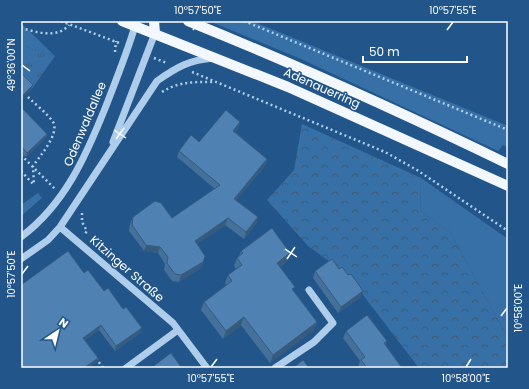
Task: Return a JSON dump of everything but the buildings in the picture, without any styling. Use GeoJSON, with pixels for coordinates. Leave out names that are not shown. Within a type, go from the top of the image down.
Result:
{"type":"FeatureCollection","features":[{"type":"Feature","properties":{"kind":"main road","name":"Adenauerring"},"geometry":{"type":"LineString","coordinates":[[122,21],[137,23],[155,33],[288,87],[508,186]]}},
{"type":"Feature","properties":{"kind":"main road"},"geometry":{"type":"LineString","coordinates":[[154,21],[155,33]]}},
{"type":"Feature","properties":{"kind":"main road","name":"Adenauerring"},"geometry":{"type":"LineString","coordinates":[[188,21],[279,58],[384,104],[508,164]]}},
{"type":"Feature","properties":{"kind":"street","name":"Odenwaldallee"},"geometry":{"type":"LineString","coordinates":[[21,237],[55,204],[79,168],[109,99],[137,23]]}},
{"type":"Feature","properties":{"kind":"street"},"geometry":{"type":"LineString","coordinates":[[107,157],[155,33]]}},
{"type":"Feature","properties":{"kind":"street"},"geometry":{"type":"LineString","coordinates":[[21,259],[48,240],[60,227],[157,81],[177,67],[197,59],[216,58]]}},
{"type":"Feature","properties":{"kind":"street","name":"Kitzinger Straße"},"geometry":{"type":"LineString","coordinates":[[60,227],[173,323],[207,368]]}},
{"type":"Feature","properties":{"kind":"street"},"geometry":{"type":"LineString","coordinates":[[275,368],[314,342],[333,323],[309,290]]}},
{"type":"Feature","properties":{"kind":"street"},"geometry":{"type":"LineString","coordinates":[[126,368],[178,330]]}},
{"type":"Feature","properties":{"kind":"path"},"geometry":{"type":"LineString","coordinates":[[61,21],[116,41],[113,58]]}},
{"type":"Feature","properties":{"kind":"path"},"geometry":{"type":"LineString","coordinates":[[244,21],[508,130]]}},
{"type":"Feature","properties":{"kind":"path"},"geometry":{"type":"LineString","coordinates":[[21,28],[44,34],[66,28],[69,25]]}},
{"type":"Feature","properties":{"kind":"path"},"geometry":{"type":"LineString","coordinates":[[161,93],[172,86],[187,83],[218,82],[385,152],[417,170],[508,231]]}},
{"type":"Feature","properties":{"kind":"path"},"geometry":{"type":"LineString","coordinates":[[21,171],[34,185],[33,166],[50,143],[54,129],[54,123],[28,97]]}},
{"type":"Feature","properties":{"kind":"path"},"geometry":{"type":"LineString","coordinates":[[21,155],[54,188]]}},
{"type":"Feature","properties":{"kind":"path"},"geometry":{"type":"LineString","coordinates":[[51,193],[58,183]]}},
{"type":"Feature","properties":{"kind":"path"},"geometry":{"type":"LineString","coordinates":[[78,242],[87,230],[82,222],[82,212],[86,206]]}},
{"type":"Feature","properties":{"kind":"path"},"geometry":{"type":"LineString","coordinates":[[94,356],[103,368]]}},
{"type":"Feature","properties":{"kind":"green space"},"geometry":{"type":"Polygon","coordinates":[[[209,21],[252,21],[508,126],[508,147],[503,145],[498,151],[301,59],[209,21]]]}},
{"type":"Feature","properties":{"kind":"green space"},"geometry":{"type":"Polygon","coordinates":[[[21,23],[55,56],[21,45],[21,23]]]}},
{"type":"Feature","properties":{"kind":"green space"},"geometry":{"type":"Polygon","coordinates":[[[21,45],[55,56],[31,90],[21,79],[21,45]]]}},
{"type":"Feature","properties":{"kind":"green space"},"geometry":{"type":"Polygon","coordinates":[[[302,124],[421,178],[420,211],[450,232],[508,338],[508,368],[419,368],[347,274],[308,246],[267,200],[294,170],[302,124]]]}},
{"type":"Feature","properties":{"kind":"green space"},"geometry":{"type":"Polygon","coordinates":[[[421,178],[508,239],[508,338],[450,232],[420,211],[421,178]]]}},
{"type":"Feature","properties":{"kind":"green space"},"geometry":{"type":"Polygon","coordinates":[[[38,193],[42,198],[21,216],[21,205],[38,193]]]}}]}
